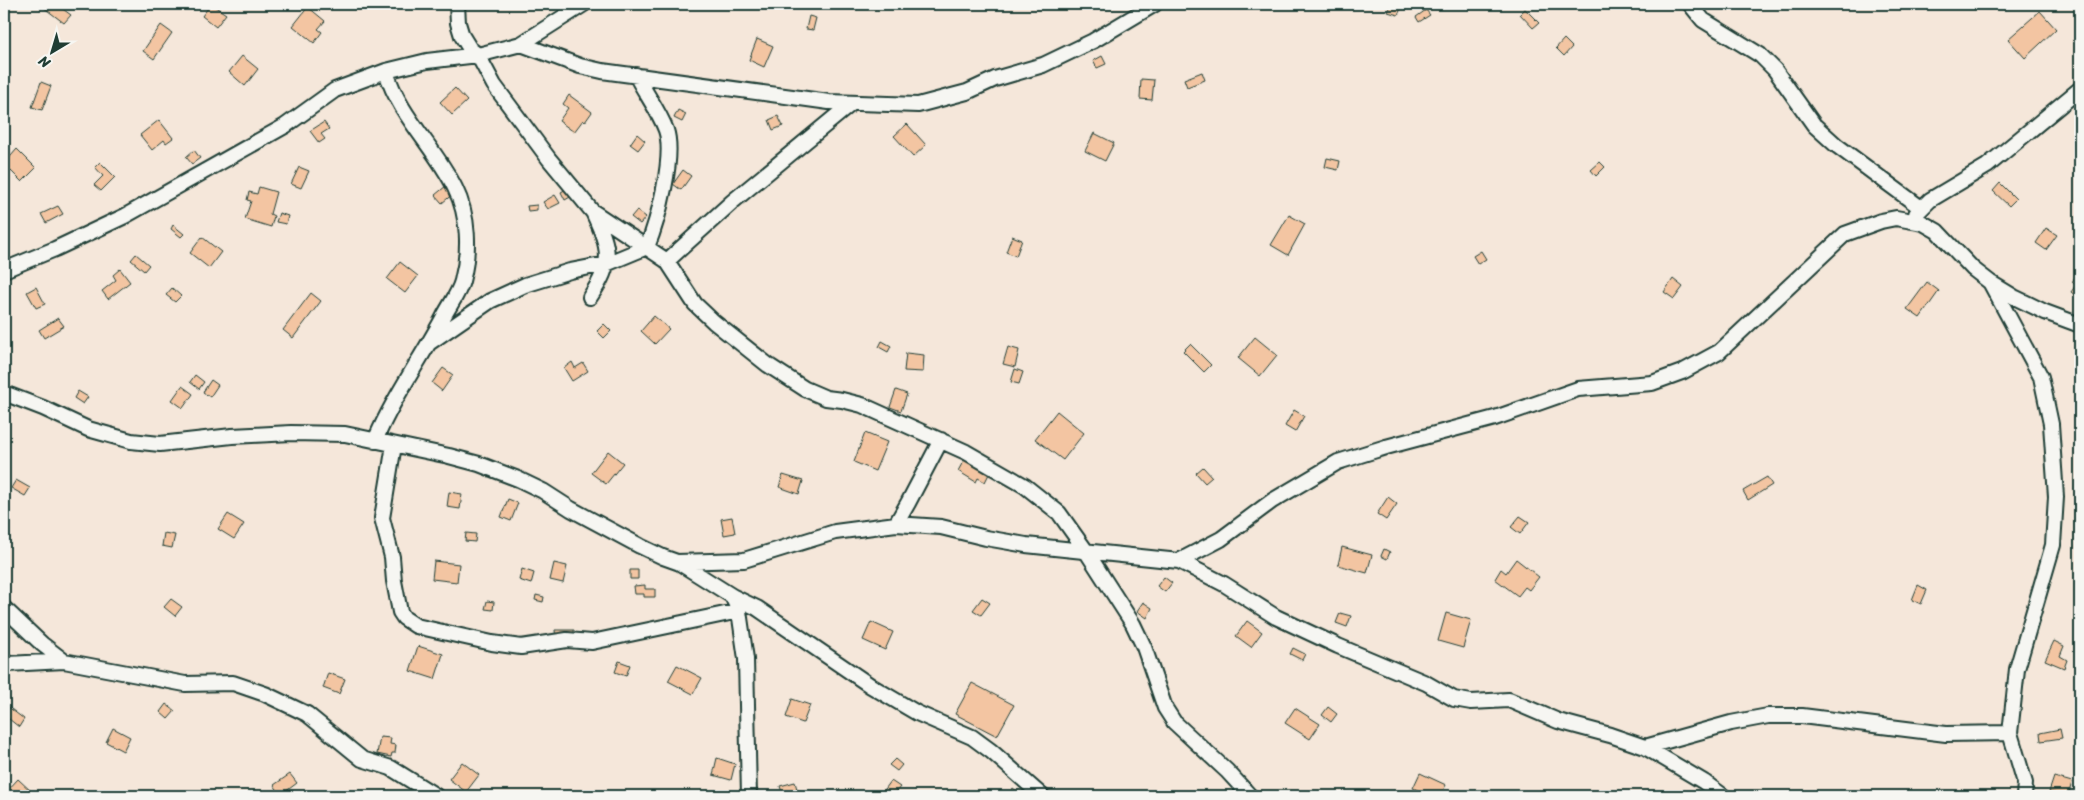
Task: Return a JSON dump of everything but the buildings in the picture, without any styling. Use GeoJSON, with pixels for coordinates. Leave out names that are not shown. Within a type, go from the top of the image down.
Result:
{"type":"FeatureCollection","features":[{"type":"Feature","properties":{"kind":"street"},"geometry":{"type":"LineString","coordinates":[[457,4],[458,22],[462,36],[470,49],[478,56],[494,85],[512,110],[592,211],[604,236],[607,255],[606,264],[601,280],[590,297]]}},
{"type":"Feature","properties":{"kind":"street"},"geometry":{"type":"LineString","coordinates":[[4,270],[56,249],[125,216],[285,126],[335,90],[386,71],[427,60],[478,56],[521,44],[584,4]]}},
{"type":"Feature","properties":{"kind":"street"},"geometry":{"type":"LineString","coordinates":[[521,44],[580,66],[636,76],[829,102],[918,105],[967,92],[995,79],[1043,65],[1093,41],[1155,4]]}},
{"type":"Feature","properties":{"kind":"street"},"geometry":{"type":"LineString","coordinates":[[1690,4],[1703,20],[1760,55],[1776,70],[1814,125],[1836,145],[1921,208]]}},
{"type":"Feature","properties":{"kind":"street"},"geometry":{"type":"LineString","coordinates":[[375,441],[386,414],[429,343],[462,283],[466,261],[467,234],[464,206],[455,186],[402,107],[391,86],[386,71]]}},
{"type":"Feature","properties":{"kind":"street"},"geometry":{"type":"LineString","coordinates":[[429,343],[490,302],[525,284],[570,271],[606,264],[647,247],[652,235],[665,182],[669,143],[666,129],[636,76]]}},
{"type":"Feature","properties":{"kind":"street"},"geometry":{"type":"LineString","coordinates":[[1910,219],[1930,200],[1987,166],[2080,89]]}},
{"type":"Feature","properties":{"kind":"street"},"geometry":{"type":"LineString","coordinates":[[667,261],[732,202],[852,103]]}},
{"type":"Feature","properties":{"kind":"street"},"geometry":{"type":"LineString","coordinates":[[592,211],[622,233],[667,261],[695,304],[714,322],[768,365],[805,388],[826,398],[862,405],[966,452],[1025,486],[1059,513],[1086,551],[1132,624],[1144,647],[1165,708],[1174,722],[1227,771],[1250,796]]}},
{"type":"Feature","properties":{"kind":"street"},"geometry":{"type":"LineString","coordinates":[[1179,561],[1221,539],[1272,502],[1338,462],[1386,447],[1496,418],[1578,389],[1652,383],[1682,372],[1719,352],[1845,234],[1881,221],[1896,218],[1910,219],[1923,223],[1937,231],[1973,269],[1991,283],[2038,308],[2080,325]]}},
{"type":"Feature","properties":{"kind":"street"},"geometry":{"type":"LineString","coordinates":[[1991,283],[2042,377],[2050,424],[2056,497],[2053,545],[2017,669],[2010,733],[2025,783],[2024,796]]}},
{"type":"Feature","properties":{"kind":"street"},"geometry":{"type":"LineString","coordinates":[[4,393],[88,429],[131,441],[160,444],[232,436],[291,433],[345,434],[449,456],[504,472],[543,491],[571,509],[640,546],[677,562],[732,596],[757,608],[871,686],[917,713],[972,737],[991,750],[1042,796]]}},
{"type":"Feature","properties":{"kind":"street"},"geometry":{"type":"LineString","coordinates":[[896,524],[940,440]]}},
{"type":"Feature","properties":{"kind":"street"},"geometry":{"type":"LineString","coordinates":[[394,445],[382,518],[392,557],[400,612],[404,618],[416,626],[492,643],[521,647],[567,640],[592,642],[739,611]]}},
{"type":"Feature","properties":{"kind":"street"},"geometry":{"type":"LineString","coordinates":[[677,562],[744,560],[835,532],[896,524],[941,527],[986,538],[1179,561],[1224,584],[1276,617],[1338,646],[1426,682],[1454,699],[1471,702],[1509,700],[1558,721],[1610,735],[1644,747],[1704,782],[1723,796]]}},
{"type":"Feature","properties":{"kind":"street"},"geometry":{"type":"LineString","coordinates":[[732,596],[739,611],[746,659],[748,796]]}},
{"type":"Feature","properties":{"kind":"street"},"geometry":{"type":"LineString","coordinates":[[4,608],[42,644],[64,661]]}},
{"type":"Feature","properties":{"kind":"street"},"geometry":{"type":"LineString","coordinates":[[4,665],[64,661],[185,684],[233,683],[265,694],[307,714],[362,759],[391,768],[436,796]]}},
{"type":"Feature","properties":{"kind":"street"},"geometry":{"type":"LineString","coordinates":[[1644,747],[1768,716],[1802,716],[1946,734],[2010,733]]}}]}
